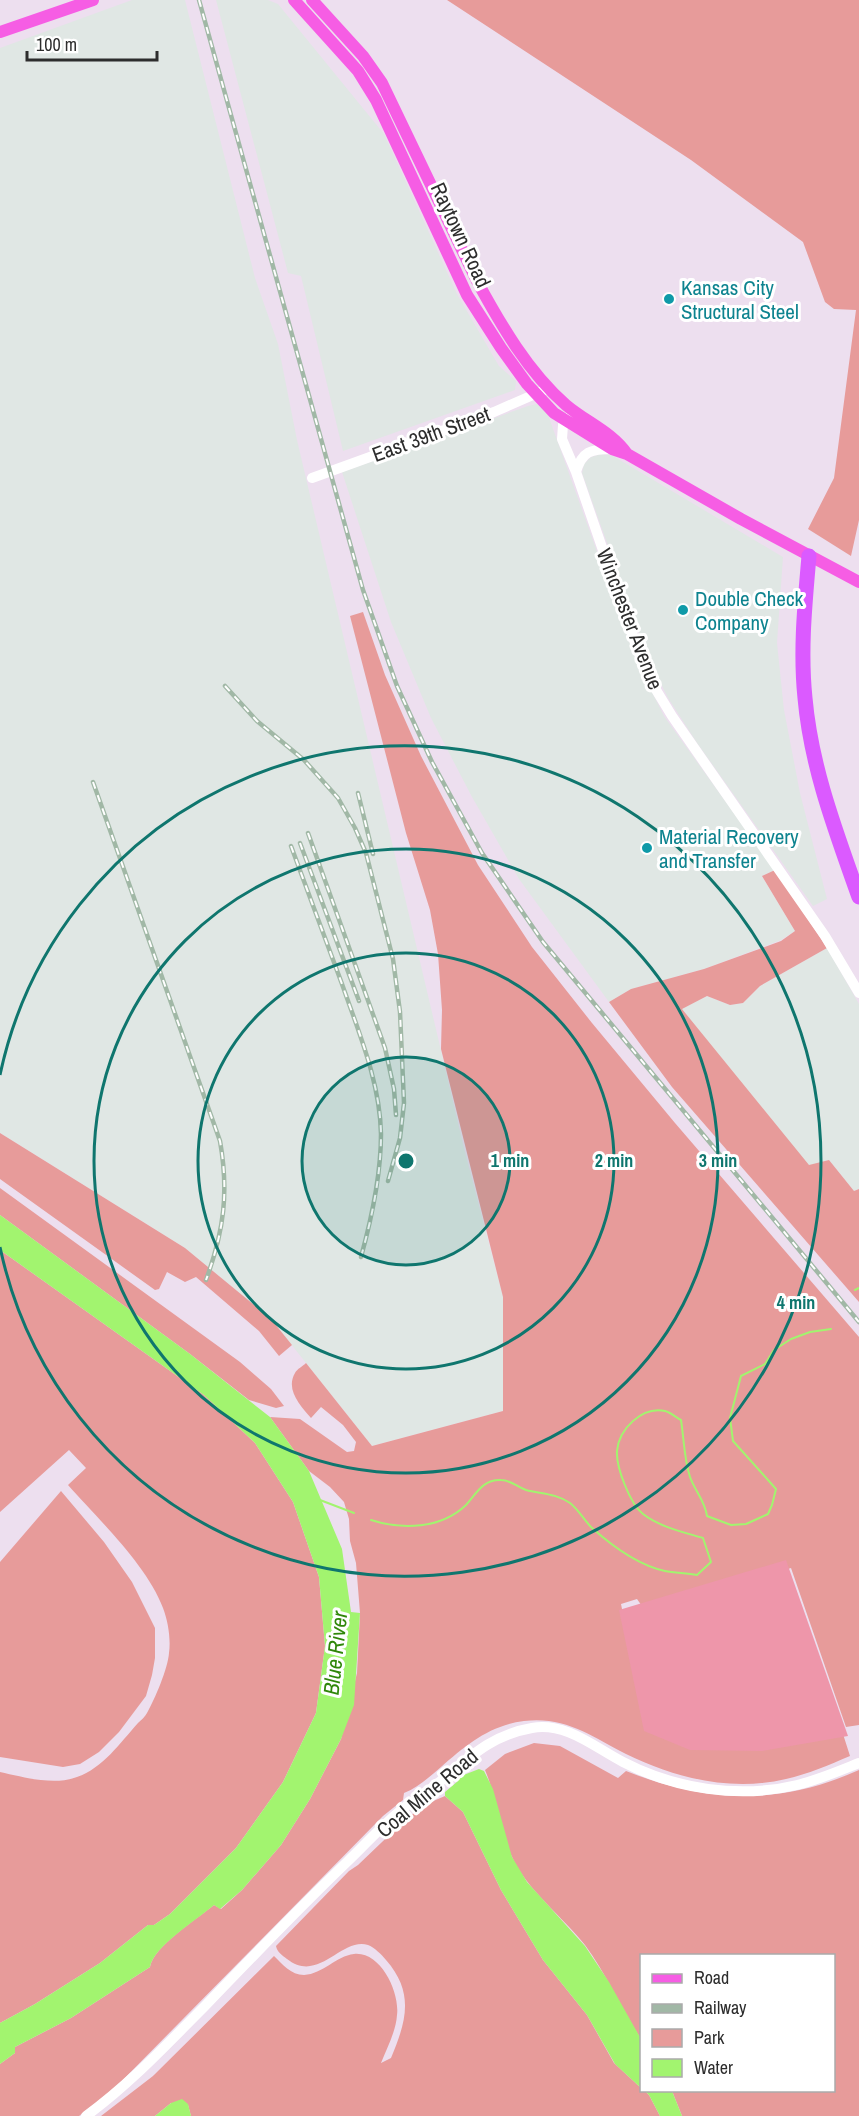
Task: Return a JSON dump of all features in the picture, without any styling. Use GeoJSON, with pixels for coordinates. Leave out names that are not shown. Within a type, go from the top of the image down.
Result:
{"type":"FeatureCollection","features":[{"type":"Feature","properties":{"kind":"highway"},"geometry":{"type":"LineString","coordinates":[[809,555],[802,649],[805,699],[823,796],[859,897]]}},
{"type":"Feature","properties":{"kind":"main road"},"geometry":{"type":"LineString","coordinates":[[0,32],[93,0]]}},
{"type":"Feature","properties":{"kind":"main road","name":"Raytown Road"},"geometry":{"type":"LineString","coordinates":[[294,0],[358,71],[376,100],[466,295],[485,326],[536,394],[554,413],[570,416],[620,443],[627,454]]}},
{"type":"Feature","properties":{"kind":"main road","name":"Raytown Road"},"geometry":{"type":"LineString","coordinates":[[312,0],[363,56],[388,93],[494,312],[521,353],[570,416],[612,449],[627,454],[741,519],[859,582]]}},
{"type":"Feature","properties":{"kind":"main road"},"geometry":{"type":"LineString","coordinates":[[376,100],[388,93]]}},
{"type":"Feature","properties":{"kind":"main road"},"geometry":{"type":"LineString","coordinates":[[441,240],[455,234]]}},
{"type":"Feature","properties":{"kind":"street","name":"East 39th Street"},"geometry":{"type":"LineString","coordinates":[[312,478],[494,411],[549,388]]}},
{"type":"Feature","properties":{"kind":"street","name":"Winchester Avenue"},"geometry":{"type":"LineString","coordinates":[[570,416],[563,425],[562,439],[576,472],[650,680],[672,716],[825,936],[859,993]]}},
{"type":"Feature","properties":{"kind":"street"},"geometry":{"type":"LineString","coordinates":[[576,472],[579,460],[586,453],[596,449],[612,449]]}},
{"type":"Feature","properties":{"kind":"street","name":"Coal Mine Road"},"geometry":{"type":"LineString","coordinates":[[86,2116],[109,2100],[151,2061],[291,1916],[404,1808],[470,1755],[490,1742],[529,1728],[556,1728],[653,1775],[688,1785],[728,1791],[776,1790],[799,1785],[859,1763]]}},
{"type":"Feature","properties":{"kind":"shaded area"},"geometry":{"type":"Polygon","coordinates":[[[132,0],[185,0],[255,278],[278,344],[297,440],[464,1148],[503,1297],[503,1411],[372,1446],[271,1319],[185,1248],[0,1133],[0,48],[132,0]]]}},
{"type":"Feature","properties":{"kind":"shaded area"},"geometry":{"type":"Polygon","coordinates":[[[216,0],[268,0],[278,4],[384,134],[457,294],[499,366],[516,381],[515,390],[343,451],[301,276],[288,273],[216,0]]]}},
{"type":"Feature","properties":{"kind":"shaded area"},"geometry":{"type":"Polygon","coordinates":[[[537,404],[547,412],[636,660],[664,716],[775,870],[762,876],[795,931],[781,940],[704,969],[631,989],[609,1002],[519,879],[472,797],[431,718],[391,622],[342,472],[537,404]]]}},
{"type":"Feature","properties":{"kind":"shaded area"},"geometry":{"type":"Polygon","coordinates":[[[601,454],[613,456],[783,557],[777,643],[784,710],[800,793],[827,899],[813,906],[697,743],[668,698],[648,658],[582,473],[584,464],[591,457],[601,454]]]}},
{"type":"Feature","properties":{"kind":"shaded area"},"geometry":{"type":"Polygon","coordinates":[[[827,948],[859,1004],[859,1189],[854,1191],[829,1160],[809,1166],[681,1009],[707,996],[730,1005],[743,1003],[760,986],[827,948]]]}},
{"type":"Feature","properties":{"kind":"shaded area"},"geometry":{"type":"Polygon","coordinates":[[[786,1560],[848,1736],[762,1751],[690,1750],[644,1731],[619,1610],[786,1560]]]}},
{"type":"Feature","properties":{"kind":"green space"},"geometry":{"type":"Polygon","coordinates":[[[447,0],[859,0],[859,520],[851,556],[808,529],[834,478],[856,310],[834,309],[825,302],[803,242],[691,160],[447,0]]]}},
{"type":"Feature","properties":{"kind":"green space"},"geometry":{"type":"Polygon","coordinates":[[[363,612],[385,675],[421,756],[478,865],[532,947],[675,1123],[859,1337],[859,1725],[846,1727],[791,1568],[644,1609],[637,1599],[621,1604],[638,1690],[843,1734],[850,1756],[786,1779],[765,1783],[724,1783],[664,1770],[565,1724],[539,1720],[512,1723],[500,1727],[479,1737],[424,1782],[404,1793],[403,1800],[383,1816],[114,2089],[79,2116],[0,2116],[0,2064],[15,2053],[15,2047],[71,2018],[150,1967],[153,1959],[167,1942],[214,1905],[221,1909],[242,1890],[281,1845],[310,1799],[341,1739],[357,1673],[360,1613],[356,1563],[350,1541],[349,1519],[344,1502],[330,1487],[309,1471],[270,1417],[300,1419],[347,1452],[354,1451],[356,1442],[343,1425],[321,1407],[311,1418],[293,1392],[292,1379],[296,1372],[306,1363],[372,1446],[503,1411],[503,1297],[441,1049],[442,1010],[438,954],[430,910],[406,833],[350,616],[363,612]]]}},
{"type":"Feature","properties":{"kind":"green space"},"geometry":{"type":"Polygon","coordinates":[[[775,870],[827,948],[760,986],[743,1003],[730,1005],[707,996],[682,1009],[809,1165],[829,1160],[854,1191],[859,1189],[859,1302],[672,1087],[609,1002],[631,989],[704,969],[781,941],[795,931],[762,876],[775,870]]]}},
{"type":"Feature","properties":{"kind":"green space"},"geometry":{"type":"Polygon","coordinates":[[[0,1133],[185,1248],[271,1319],[292,1345],[279,1356],[259,1331],[196,1277],[185,1282],[167,1272],[159,1289],[155,1290],[0,1179],[0,1133]]]}},
{"type":"Feature","properties":{"kind":"green space"},"geometry":{"type":"Polygon","coordinates":[[[0,1188],[240,1362],[271,1389],[284,1406],[276,1408],[249,1400],[0,1215],[0,1188]]]}},
{"type":"Feature","properties":{"kind":"green space"},"geometry":{"type":"Polygon","coordinates":[[[0,1250],[204,1395],[255,1443],[293,1502],[319,1577],[325,1646],[316,1713],[283,1782],[236,1848],[170,1914],[154,1925],[148,1925],[100,1963],[0,2023],[0,1772],[38,1780],[58,1781],[77,1777],[95,1768],[146,1714],[164,1675],[170,1642],[163,1608],[146,1575],[121,1543],[68,1485],[86,1468],[69,1450],[0,1512],[0,1250]]]}},
{"type":"Feature","properties":{"kind":"green space"},"geometry":{"type":"Polygon","coordinates":[[[61,1491],[104,1542],[132,1582],[155,1628],[155,1658],[146,1696],[119,1732],[99,1752],[80,1764],[63,1767],[0,1757],[0,1562],[61,1491]]]}},
{"type":"Feature","properties":{"kind":"green space"},"geometry":{"type":"Polygon","coordinates":[[[534,1743],[560,1746],[618,1778],[626,1771],[685,1789],[743,1796],[771,1795],[800,1790],[859,1770],[859,2116],[682,2116],[672,2092],[835,2092],[835,1954],[640,1954],[640,2037],[585,1945],[535,1892],[512,1857],[485,1770],[505,1754],[534,1743]]]}},
{"type":"Feature","properties":{"kind":"green space"},"geometry":{"type":"Polygon","coordinates":[[[445,1796],[463,1812],[501,1890],[543,1960],[587,2015],[614,2063],[640,2087],[640,2092],[646,2092],[649,2095],[660,2116],[191,2116],[188,2105],[171,2103],[155,2116],[101,2116],[153,2076],[274,1956],[284,1966],[299,1975],[317,1972],[347,1955],[364,1955],[373,1959],[387,1975],[397,2006],[391,2039],[381,2063],[391,2058],[404,2020],[404,1996],[395,1972],[373,1947],[358,1944],[309,1966],[299,1965],[287,1959],[276,1946],[349,1871],[424,1805],[445,1796]]]}},
{"type":"Feature","properties":{"kind":"water","name":"Blue River"},"geometry":{"type":"Polygon","coordinates":[[[0,1215],[190,1354],[270,1417],[309,1471],[342,1549],[351,1612],[360,1613],[354,1705],[341,1739],[310,1799],[281,1845],[242,1890],[220,1909],[214,1905],[167,1942],[153,1959],[150,1967],[71,2018],[15,2047],[15,2053],[0,2064],[0,2023],[100,1963],[148,1925],[154,1925],[170,1914],[236,1848],[283,1782],[316,1713],[325,1646],[319,1577],[293,1502],[255,1443],[204,1395],[0,1250],[0,1215]]]}},
{"type":"Feature","properties":{"kind":"water"},"geometry":{"type":"Polygon","coordinates":[[[479,1769],[484,1771],[493,1789],[512,1857],[527,1882],[585,1946],[609,1982],[640,2037],[640,2087],[615,2064],[587,2015],[543,1960],[501,1890],[463,1812],[445,1796],[445,1792],[461,1776],[479,1769]]]}},
{"type":"Feature","properties":{"kind":"water"},"geometry":{"type":"Polygon","coordinates":[[[646,2092],[672,2092],[682,2116],[660,2116],[646,2092]]]}},
{"type":"Feature","properties":{"kind":"water"},"geometry":{"type":"Polygon","coordinates":[[[182,2099],[188,2104],[191,2116],[155,2116],[171,2103],[182,2099]]]}},
{"type":"Feature","properties":{"kind":"waterway"},"geometry":{"type":"LineString","coordinates":[[855,1290],[859,1288]]}},
{"type":"Feature","properties":{"kind":"waterway"},"geometry":{"type":"LineString","coordinates":[[371,1520],[408,1526],[433,1523],[456,1513],[489,1482],[505,1480],[526,1490],[553,1496],[570,1503],[607,1541],[625,1554],[645,1564],[665,1571],[697,1575],[711,1562],[703,1538],[664,1526],[650,1519],[638,1509],[625,1485],[617,1458],[622,1435],[633,1421],[648,1412],[656,1410],[669,1413],[681,1420],[688,1470],[707,1516],[731,1525],[746,1524],[768,1514],[776,1489],[733,1441],[730,1418],[741,1376],[765,1364],[774,1350],[791,1339],[810,1332],[831,1329]]}},
{"type":"Feature","properties":{"kind":"waterway"},"geometry":{"type":"LineString","coordinates":[[320,1500],[354,1513]]}},
{"type":"Feature","properties":{"kind":"railway"},"geometry":{"type":"LineString","coordinates":[[199,0],[363,590],[397,686],[432,762],[482,853],[543,942],[859,1322]]}},
{"type":"Feature","properties":{"kind":"railway"},"geometry":{"type":"LineString","coordinates":[[225,686],[257,721],[304,760],[338,798],[366,853],[393,959],[400,1012],[404,1103],[400,1138],[388,1181]]}},
{"type":"Feature","properties":{"kind":"railway"},"geometry":{"type":"LineString","coordinates":[[93,782],[220,1141],[224,1177],[223,1211],[217,1245],[206,1280]]}},
{"type":"Feature","properties":{"kind":"railway"},"geometry":{"type":"LineString","coordinates":[[358,793],[373,854]]}},
{"type":"Feature","properties":{"kind":"railway"},"geometry":{"type":"LineString","coordinates":[[308,833],[385,1048],[394,1089],[396,1115]]}},
{"type":"Feature","properties":{"kind":"railway"},"geometry":{"type":"LineString","coordinates":[[300,843],[359,1001]]}},
{"type":"Feature","properties":{"kind":"railway"},"geometry":{"type":"LineString","coordinates":[[291,846],[362,1039],[377,1096],[381,1134],[378,1181],[361,1257]]}},
{"type":"Feature","properties":{"kind":"place","name":"Kansas City Structural Steel"},"geometry":{"type":"Point","coordinates":[669,299]}},
{"type":"Feature","properties":{"kind":"place","name":"Double Check Company"},"geometry":{"type":"Point","coordinates":[683,610]}},
{"type":"Feature","properties":{"kind":"place","name":"Material Recovery and Transfer"},"geometry":{"type":"Point","coordinates":[647,848]}}]}
